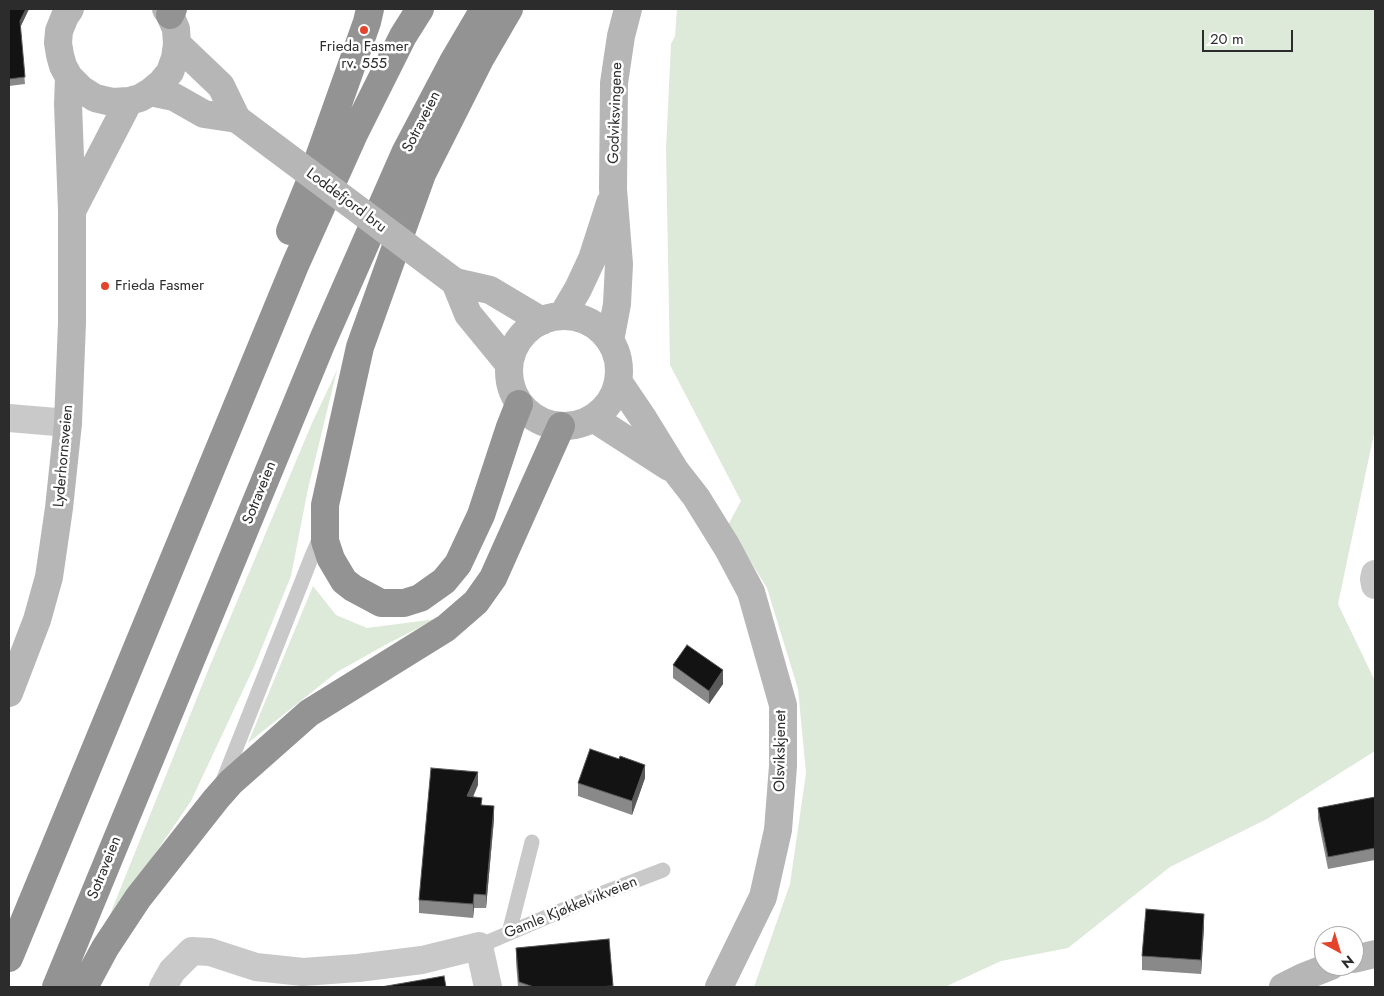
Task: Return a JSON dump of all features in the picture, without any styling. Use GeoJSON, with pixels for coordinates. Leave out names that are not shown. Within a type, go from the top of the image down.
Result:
{"type":"FeatureCollection","features":[{"type":"Feature","properties":{"kind":"highway"},"geometry":{"type":"LineString","coordinates":[[166,576],[162,540],[312,178],[370,9]]}},
{"type":"Feature","properties":{"kind":"highway"},"geometry":{"type":"LineString","coordinates":[[9,958],[296,263],[354,134],[399,45],[420,9]]}},
{"type":"Feature","properties":{"kind":"highway","name":"Sotraveien"},"geometry":{"type":"LineString","coordinates":[[56,987],[322,342],[406,151],[454,60],[484,9]]}},
{"type":"Feature","properties":{"kind":"highway"},"geometry":{"type":"LineString","coordinates":[[509,9],[480,59],[422,174],[360,347],[325,505],[325,541],[331,559],[344,581],[353,588],[381,602],[404,603],[420,598],[444,581],[458,564],[481,515],[519,404]]}},
{"type":"Feature","properties":{"kind":"highway"},"geometry":{"type":"LineString","coordinates":[[84,987],[105,948],[138,898],[231,782],[309,713],[446,628],[476,602],[493,578],[561,426]]}},
{"type":"Feature","properties":{"kind":"main road"},"geometry":{"type":"LineString","coordinates":[[70,9],[59,31],[58,43],[63,66],[69,77],[81,89],[95,98],[112,102],[139,97],[174,97],[204,114],[237,119]]}},
{"type":"Feature","properties":{"kind":"main road","name":"Godviksvingene"},"geometry":{"type":"LineString","coordinates":[[610,341],[617,304],[619,264],[613,189],[614,84],[621,36],[628,9]]}},
{"type":"Feature","properties":{"kind":"main road"},"geometry":{"type":"LineString","coordinates":[[170,11],[176,29],[177,44],[221,86],[237,119]]}},
{"type":"Feature","properties":{"kind":"main road","name":"Lyderhornsveien"},"geometry":{"type":"LineString","coordinates":[[72,211],[139,97],[161,83],[170,72],[177,44]]}},
{"type":"Feature","properties":{"kind":"main road","name":"Lyderhornsveien"},"geometry":{"type":"LineString","coordinates":[[9,693],[37,620],[49,577],[68,423],[72,323],[69,77]]}},
{"type":"Feature","properties":{"kind":"main road","name":"Loddefjord bru"},"geometry":{"type":"LineString","coordinates":[[237,119],[455,282]]}},
{"type":"Feature","properties":{"kind":"main road","name":"Godviksvingene"},"geometry":{"type":"LineString","coordinates":[[552,319],[578,290],[592,259],[613,189]]}},
{"type":"Feature","properties":{"kind":"main road"},"geometry":{"type":"LineString","coordinates":[[455,282],[490,290],[552,319]]}},
{"type":"Feature","properties":{"kind":"main road"},"geometry":{"type":"LineString","coordinates":[[455,282],[468,314],[509,364]]}},
{"type":"Feature","properties":{"kind":"main road"},"geometry":{"type":"LineString","coordinates":[[552,319],[580,319],[597,327],[610,341],[616,353],[618,381],[613,395],[605,408],[593,418],[578,424],[561,426],[545,423],[531,415],[519,404],[509,378],[509,364],[515,346],[526,331],[552,319]]}},
{"type":"Feature","properties":{"kind":"main road","name":"Olsvikskjenet"},"geometry":{"type":"LineString","coordinates":[[618,381],[675,470],[696,497],[727,547],[751,592],[782,705],[784,766],[776,840],[763,898],[719,987]]}},
{"type":"Feature","properties":{"kind":"main road","name":"Olsvikskjenet"},"geometry":{"type":"LineString","coordinates":[[593,418],[675,470]]}},
{"type":"Feature","properties":{"kind":"main road"},"geometry":{"type":"LineString","coordinates":[[1283,987],[1314,972]]}},
{"type":"Feature","properties":{"kind":"street"},"geometry":{"type":"LineString","coordinates":[[9,418],[68,423]]}},
{"type":"Feature","properties":{"kind":"street"},"geometry":{"type":"LineString","coordinates":[[1375,574],[1375,585]]}},
{"type":"Feature","properties":{"kind":"street"},"geometry":{"type":"LineString","coordinates":[[479,946],[488,987]]}},
{"type":"Feature","properties":{"kind":"street","name":"Gamle Kjøkkelvikveien"},"geometry":{"type":"LineString","coordinates":[[163,987],[172,971],[192,952],[210,952],[256,967],[303,972],[358,968],[422,960],[479,946]]}},
{"type":"Feature","properties":{"kind":"lane"},"geometry":{"type":"LineString","coordinates":[[216,799],[324,528]]}},
{"type":"Feature","properties":{"kind":"lane"},"geometry":{"type":"LineString","coordinates":[[509,933],[532,842]]}},
{"type":"Feature","properties":{"kind":"lane","name":"Gamle Kjøkkelvikveien"},"geometry":{"type":"LineString","coordinates":[[479,946],[598,895],[663,870]]}},
{"type":"Feature","properties":{"kind":"green space"},"geometry":{"type":"Polygon","coordinates":[[[677,9],[1375,9],[1375,429],[1338,604],[1375,681],[1375,751],[1267,819],[1170,867],[1068,948],[1001,961],[945,987],[754,987],[790,884],[806,773],[798,689],[767,588],[728,525],[741,501],[670,365],[666,149],[671,44],[675,36],[677,9]]]}},
{"type":"Feature","properties":{"kind":"green space"},"geometry":{"type":"Polygon","coordinates":[[[337,370],[308,489],[291,576],[254,667],[191,801],[105,927],[209,668],[312,423],[337,370]]]}},
{"type":"Feature","properties":{"kind":"green space"},"geometry":{"type":"Polygon","coordinates":[[[313,586],[336,615],[367,628],[436,619],[337,672],[248,743],[313,586]]]}},
{"type":"Feature","properties":{"kind":"building"},"geometry":{"type":"Polygon","coordinates":[[[9,9],[26,9],[20,21],[25,77],[9,79],[9,9]]]}},
{"type":"Feature","properties":{"kind":"building"},"geometry":{"type":"Polygon","coordinates":[[[687,645],[723,670],[709,691],[673,665],[687,645]]]}},
{"type":"Feature","properties":{"kind":"building"},"geometry":{"type":"Polygon","coordinates":[[[590,749],[619,759],[620,756],[645,765],[632,801],[578,783],[590,749]]]}},
{"type":"Feature","properties":{"kind":"building"},"geometry":{"type":"Polygon","coordinates":[[[431,768],[478,772],[467,796],[482,798],[481,805],[494,806],[486,895],[474,894],[473,904],[419,900],[431,768]]]}},
{"type":"Feature","properties":{"kind":"building"},"geometry":{"type":"Polygon","coordinates":[[[1375,797],[1375,848],[1328,857],[1318,808],[1375,797]]]}},
{"type":"Feature","properties":{"kind":"building"},"geometry":{"type":"Polygon","coordinates":[[[1146,909],[1204,914],[1201,960],[1142,956],[1146,909]]]}},
{"type":"Feature","properties":{"kind":"building"},"geometry":{"type":"Polygon","coordinates":[[[609,939],[613,986],[534,987],[519,982],[516,948],[609,939]]]}},
{"type":"Feature","properties":{"kind":"building"},"geometry":{"type":"Polygon","coordinates":[[[444,976],[446,987],[381,987],[444,976]]]}},
{"type":"Feature","properties":{"kind":"place","name":"Frieda Fasmer rv. 555"},"geometry":{"type":"Point","coordinates":[364,30]}},
{"type":"Feature","properties":{"kind":"place","name":"Frieda Fasmer"},"geometry":{"type":"Point","coordinates":[105,286]}}]}
